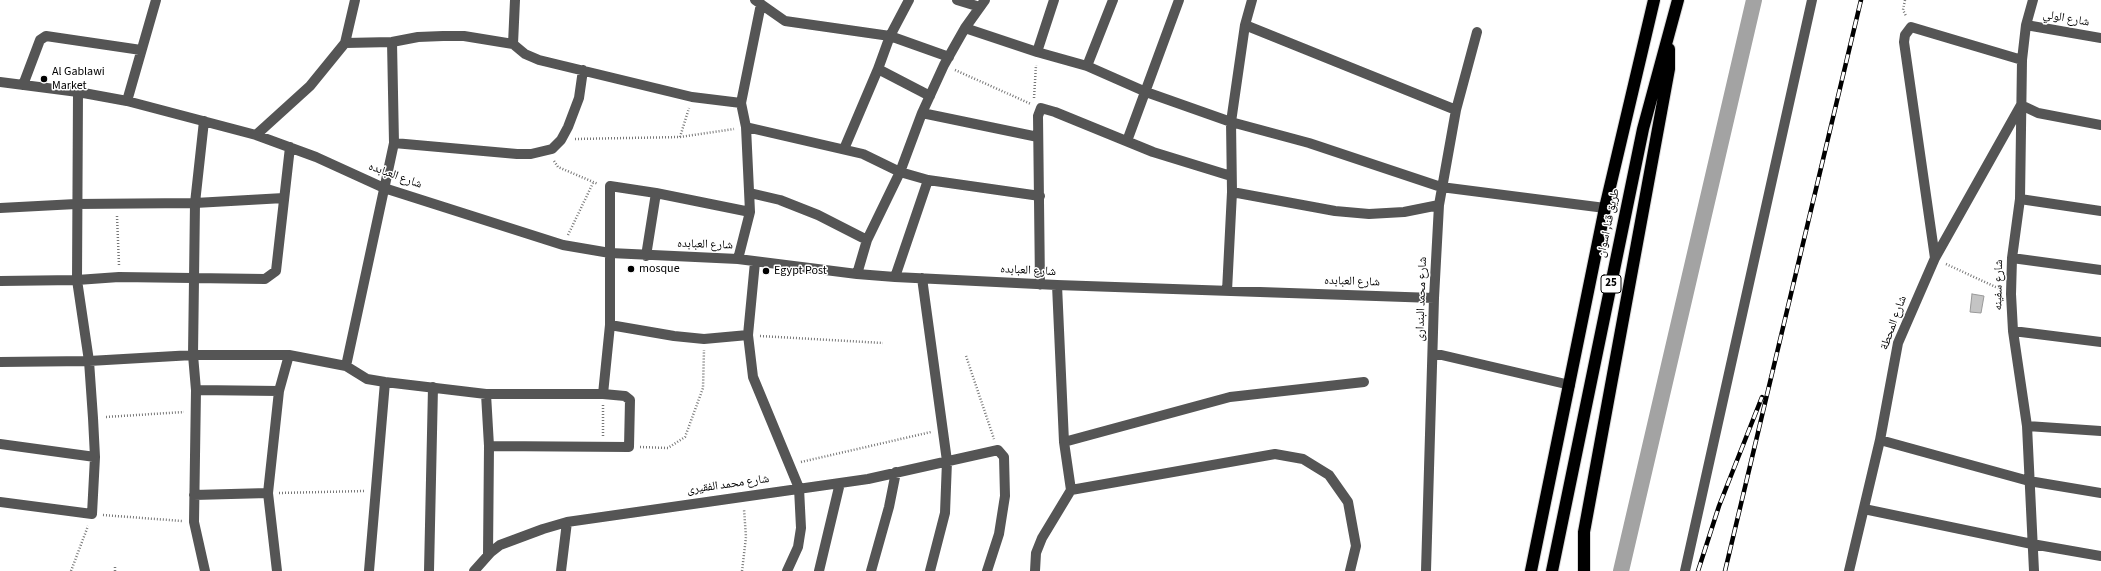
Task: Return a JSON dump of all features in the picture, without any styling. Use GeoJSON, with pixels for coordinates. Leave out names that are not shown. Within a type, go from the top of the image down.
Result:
{"type":"FeatureCollection","features":[{"type":"Feature","properties":{"kind":"highway","name":"طريق قنا, اسوان"},"geometry":{"type":"LineString","coordinates":[[1531,571],[1605,208],[1654,0]]}},
{"type":"Feature","properties":{"kind":"highway","name":"طريق قنا, اسوان"},"geometry":{"type":"LineString","coordinates":[[1552,571],[1643,129],[1678,0]]}},
{"type":"Feature","properties":{"kind":"highway"},"geometry":{"type":"LineString","coordinates":[[1584,571],[1584,532],[1669,69],[1668,39]]}},
{"type":"Feature","properties":{"kind":"street"},"geometry":{"type":"LineString","coordinates":[[126,101],[155,0]]}},
{"type":"Feature","properties":{"kind":"street"},"geometry":{"type":"LineString","coordinates":[[256,135],[310,86],[345,43],[355,0]]}},
{"type":"Feature","properties":{"kind":"street"},"geometry":{"type":"LineString","coordinates":[[513,44],[515,0]]}},
{"type":"Feature","properties":{"kind":"street"},"geometry":{"type":"LineString","coordinates":[[844,149],[878,69],[890,36],[909,0]]}},
{"type":"Feature","properties":{"kind":"street"},"geometry":{"type":"LineString","coordinates":[[857,274],[867,240],[900,172],[922,113],[946,61],[965,28],[983,3],[957,0]]}},
{"type":"Feature","properties":{"kind":"street"},"geometry":{"type":"LineString","coordinates":[[1037,52],[1054,0]]}},
{"type":"Feature","properties":{"kind":"street"},"geometry":{"type":"LineString","coordinates":[[1087,66],[1113,0]]}},
{"type":"Feature","properties":{"kind":"street"},"geometry":{"type":"LineString","coordinates":[[1128,141],[1179,0]]}},
{"type":"Feature","properties":{"kind":"street"},"geometry":{"type":"LineString","coordinates":[[1227,291],[1232,192],[1231,122],[1245,24],[1252,0]]}},
{"type":"Feature","properties":{"kind":"street"},"geometry":{"type":"LineString","coordinates":[[1685,571],[1812,0]]}},
{"type":"Feature","properties":{"kind":"street","name":"شارع سفينه"},"geometry":{"type":"LineString","coordinates":[[2033,0],[2026,24],[2022,60],[2020,199],[2012,258],[2011,294],[2013,331],[2027,426],[2034,571]]}},
{"type":"Feature","properties":{"kind":"street"},"geometry":{"type":"LineString","coordinates":[[738,259],[750,212],[746,127],[741,103],[758,2],[785,21],[890,36],[946,61]]}},
{"type":"Feature","properties":{"kind":"street"},"geometry":{"type":"LineString","coordinates":[[1245,24],[1456,110]]}},
{"type":"Feature","properties":{"kind":"street","name":"شارع الولي"},"geometry":{"type":"LineString","coordinates":[[2026,24],[2101,38]]}},
{"type":"Feature","properties":{"kind":"street"},"geometry":{"type":"LineString","coordinates":[[1935,258],[1904,42],[1905,35],[1912,27],[2022,60]]}},
{"type":"Feature","properties":{"kind":"street"},"geometry":{"type":"LineString","coordinates":[[965,28],[1037,52],[1087,66],[1146,92],[1231,122],[1309,143],[1441,187],[1605,208]]}},
{"type":"Feature","properties":{"kind":"street","name":"شارع محمد البندارى"},"geometry":{"type":"LineString","coordinates":[[1426,571],[1434,298],[1439,205],[1441,187],[1456,110],[1477,32]]}},
{"type":"Feature","properties":{"kind":"street"},"geometry":{"type":"LineString","coordinates":[[23,85],[40,40],[46,36],[141,50]]}},
{"type":"Feature","properties":{"kind":"street"},"geometry":{"type":"LineString","coordinates":[[345,43],[392,42],[418,37],[464,36],[513,44],[525,54],[539,60],[692,97],[741,103]]}},
{"type":"Feature","properties":{"kind":"street"},"geometry":{"type":"LineString","coordinates":[[346,366],[394,143],[392,42]]}},
{"type":"Feature","properties":{"kind":"street"},"geometry":{"type":"LineString","coordinates":[[878,69],[930,96]]}},
{"type":"Feature","properties":{"kind":"street"},"geometry":{"type":"LineString","coordinates":[[394,143],[517,154],[531,154],[552,149],[561,140],[579,98],[583,70]]}},
{"type":"Feature","properties":{"kind":"street","name":"شارع العبابده"},"geometry":{"type":"LineString","coordinates":[[0,82],[78,92],[126,101],[256,135],[290,146],[384,188],[563,245],[610,253],[646,256],[738,259],[857,274],[1058,286],[1434,298]]}},
{"type":"Feature","properties":{"kind":"street"},"geometry":{"type":"LineString","coordinates":[[0,502],[92,514],[94,457],[93,418],[88,361],[77,280],[76,204],[78,92]]}},
{"type":"Feature","properties":{"kind":"street"},"geometry":{"type":"LineString","coordinates":[[2021,105],[2038,113],[2101,125]]}},
{"type":"Feature","properties":{"kind":"street","name":"شارع المحطة"},"geometry":{"type":"LineString","coordinates":[[1849,571],[1880,440],[1898,343],[1935,258],[2021,105]]}},
{"type":"Feature","properties":{"kind":"street"},"geometry":{"type":"LineString","coordinates":[[1040,285],[1040,196],[1037,106],[1153,152],[1231,176]]}},
{"type":"Feature","properties":{"kind":"street"},"geometry":{"type":"LineString","coordinates":[[922,113],[1038,137]]}},
{"type":"Feature","properties":{"kind":"street"},"geometry":{"type":"LineString","coordinates":[[204,121],[195,203],[193,355],[196,390],[194,522],[205,571]]}},
{"type":"Feature","properties":{"kind":"street"},"geometry":{"type":"LineString","coordinates":[[746,127],[863,154],[900,172],[928,180],[1040,196]]}},
{"type":"Feature","properties":{"kind":"street"},"geometry":{"type":"LineString","coordinates":[[0,281],[77,280],[119,277],[259,280],[271,277],[276,271],[290,146]]}},
{"type":"Feature","properties":{"kind":"street"},"geometry":{"type":"LineString","coordinates":[[895,277],[928,180]]}},
{"type":"Feature","properties":{"kind":"street"},"geometry":{"type":"LineString","coordinates":[[604,394],[610,325],[610,186],[656,193],[750,212]]}},
{"type":"Feature","properties":{"kind":"street"},"geometry":{"type":"LineString","coordinates":[[1232,192],[1335,212],[1369,214],[1404,212],[1439,205]]}},
{"type":"Feature","properties":{"kind":"street"},"geometry":{"type":"LineString","coordinates":[[646,256],[656,193]]}},
{"type":"Feature","properties":{"kind":"street"},"geometry":{"type":"LineString","coordinates":[[750,193],[780,200],[818,215],[867,240]]}},
{"type":"Feature","properties":{"kind":"street"},"geometry":{"type":"LineString","coordinates":[[0,208],[76,204],[195,203],[284,198]]}},
{"type":"Feature","properties":{"kind":"street"},"geometry":{"type":"LineString","coordinates":[[2020,199],[2101,210]]}},
{"type":"Feature","properties":{"kind":"street"},"geometry":{"type":"LineString","coordinates":[[2012,258],[2101,270]]}},
{"type":"Feature","properties":{"kind":"street"},"geometry":{"type":"LineString","coordinates":[[755,262],[748,335],[753,377],[790,465],[798,488],[801,528],[798,547],[788,571]]}},
{"type":"Feature","properties":{"kind":"street"},"geometry":{"type":"LineString","coordinates":[[922,278],[946,461],[945,513],[930,571]]}},
{"type":"Feature","properties":{"kind":"street"},"geometry":{"type":"LineString","coordinates":[[1035,571],[1036,553],[1042,538],[1071,490],[1064,442],[1058,286]]}},
{"type":"Feature","properties":{"kind":"street"},"geometry":{"type":"LineString","coordinates":[[610,325],[667,335],[704,339],[748,335]]}},
{"type":"Feature","properties":{"kind":"street"},"geometry":{"type":"LineString","coordinates":[[2013,331],[2101,342]]}},
{"type":"Feature","properties":{"kind":"street"},"geometry":{"type":"LineString","coordinates":[[1433,353],[1570,385]]}},
{"type":"Feature","properties":{"kind":"street"},"geometry":{"type":"LineString","coordinates":[[277,571],[268,493],[278,391],[289,354]]}},
{"type":"Feature","properties":{"kind":"street"},"geometry":{"type":"LineString","coordinates":[[0,362],[88,361],[193,355],[289,354],[346,366],[367,378],[385,382],[486,394],[604,394],[625,396],[630,400],[629,447],[489,446]]}},
{"type":"Feature","properties":{"kind":"street"},"geometry":{"type":"LineString","coordinates":[[369,571],[385,382]]}},
{"type":"Feature","properties":{"kind":"street"},"geometry":{"type":"LineString","coordinates":[[1064,442],[1230,397],[1364,382]]}},
{"type":"Feature","properties":{"kind":"street"},"geometry":{"type":"LineString","coordinates":[[429,571],[433,387]]}},
{"type":"Feature","properties":{"kind":"street"},"geometry":{"type":"LineString","coordinates":[[196,390],[278,391]]}},
{"type":"Feature","properties":{"kind":"street"},"geometry":{"type":"LineString","coordinates":[[486,394],[489,446],[488,556]]}},
{"type":"Feature","properties":{"kind":"street"},"geometry":{"type":"LineString","coordinates":[[2027,426],[2101,431]]}},
{"type":"Feature","properties":{"kind":"street"},"geometry":{"type":"LineString","coordinates":[[1880,440],[2029,481],[2101,493]]}},
{"type":"Feature","properties":{"kind":"street"},"geometry":{"type":"LineString","coordinates":[[0,444],[94,457]]}},
{"type":"Feature","properties":{"kind":"street"},"geometry":{"type":"LineString","coordinates":[[986,571],[999,534],[1005,496],[1004,457],[1001,451],[998,450]]}},
{"type":"Feature","properties":{"kind":"street","name":"شارع محمد الفقيرى"},"geometry":{"type":"LineString","coordinates":[[474,571],[495,548],[520,537],[567,522],[840,483],[998,450]]}},
{"type":"Feature","properties":{"kind":"street"},"geometry":{"type":"LineString","coordinates":[[1071,490],[1275,454],[1303,459],[1329,475],[1348,502],[1356,546],[1350,571]]}},
{"type":"Feature","properties":{"kind":"street"},"geometry":{"type":"LineString","coordinates":[[871,571],[889,507],[896,472]]}},
{"type":"Feature","properties":{"kind":"street"},"geometry":{"type":"LineString","coordinates":[[819,571],[840,483]]}},
{"type":"Feature","properties":{"kind":"street"},"geometry":{"type":"LineString","coordinates":[[194,495],[268,493]]}},
{"type":"Feature","properties":{"kind":"street"},"geometry":{"type":"LineString","coordinates":[[1864,509],[2032,544],[2101,556]]}},
{"type":"Feature","properties":{"kind":"street"},"geometry":{"type":"LineString","coordinates":[[561,571],[567,522]]}},
{"type":"Feature","properties":{"kind":"path"},"geometry":{"type":"LineString","coordinates":[[1904,0],[1903,10],[1912,27]]}},
{"type":"Feature","properties":{"kind":"path"},"geometry":{"type":"LineString","coordinates":[[946,61],[1037,106],[1037,52]]}},
{"type":"Feature","properties":{"kind":"path"},"geometry":{"type":"LineString","coordinates":[[680,137],[692,97]]}},
{"type":"Feature","properties":{"kind":"path"},"geometry":{"type":"LineString","coordinates":[[561,140],[680,137],[746,127]]}},
{"type":"Feature","properties":{"kind":"path"},"geometry":{"type":"LineString","coordinates":[[552,149],[553,159],[558,166],[593,183],[563,245]]}},
{"type":"Feature","properties":{"kind":"path"},"geometry":{"type":"LineString","coordinates":[[116,204],[119,277]]}},
{"type":"Feature","properties":{"kind":"path"},"geometry":{"type":"LineString","coordinates":[[1935,258],[2011,294]]}},
{"type":"Feature","properties":{"kind":"path"},"geometry":{"type":"LineString","coordinates":[[748,335],[884,343]]}},
{"type":"Feature","properties":{"kind":"path"},"geometry":{"type":"LineString","coordinates":[[629,447],[668,448],[685,437],[703,388],[704,339]]}},
{"type":"Feature","properties":{"kind":"path"},"geometry":{"type":"LineString","coordinates":[[966,356],[998,450]]}},
{"type":"Feature","properties":{"kind":"path"},"geometry":{"type":"LineString","coordinates":[[603,446],[604,394]]}},
{"type":"Feature","properties":{"kind":"path"},"geometry":{"type":"LineString","coordinates":[[93,418],[195,412]]}},
{"type":"Feature","properties":{"kind":"path"},"geometry":{"type":"LineString","coordinates":[[790,465],[943,429]]}},
{"type":"Feature","properties":{"kind":"path"},"geometry":{"type":"LineString","coordinates":[[268,493],[375,491]]}},
{"type":"Feature","properties":{"kind":"path"},"geometry":{"type":"LineString","coordinates":[[742,571],[746,537],[743,496]]}},
{"type":"Feature","properties":{"kind":"path"},"geometry":{"type":"LineString","coordinates":[[71,571],[92,514],[194,522]]}},
{"type":"Feature","properties":{"kind":"path"},"geometry":{"type":"LineString","coordinates":[[115,566],[115,571]]}},
{"type":"Feature","properties":{"kind":"building"},"geometry":{"type":"Polygon","coordinates":[[[1972,294],[1984,296],[1981,313],[1970,312],[1972,294]]]}},
{"type":"Feature","properties":{"kind":"waterway"},"geometry":{"type":"LineString","coordinates":[[1621,571],[1754,0]]}},
{"type":"Feature","properties":{"kind":"railway"},"geometry":{"type":"LineString","coordinates":[[1725,571],[1861,0]]}},
{"type":"Feature","properties":{"kind":"railway"},"geometry":{"type":"LineString","coordinates":[[1698,571],[1719,506],[1762,397]]}},
{"type":"Feature","properties":{"kind":"place","name":"Al Gablawi Market"},"geometry":{"type":"Point","coordinates":[44,79]}},
{"type":"Feature","properties":{"kind":"place","name":"mosque"},"geometry":{"type":"Point","coordinates":[631,269]}},
{"type":"Feature","properties":{"kind":"place","name":"Egypt Post"},"geometry":{"type":"Point","coordinates":[766,271]}}]}
